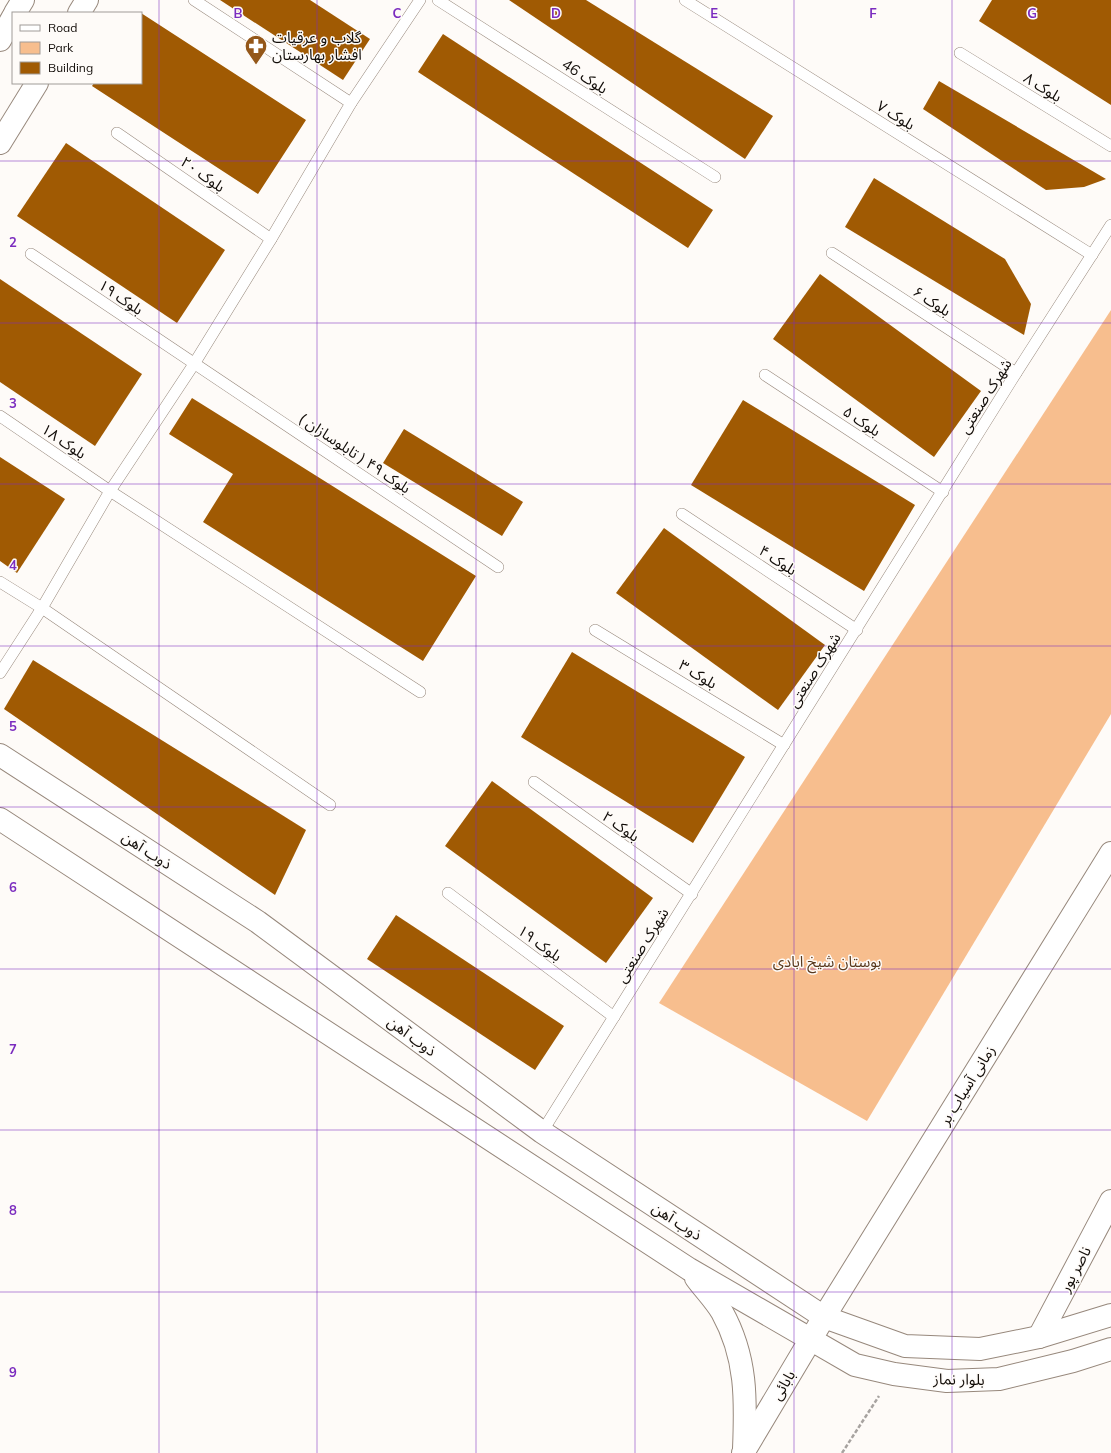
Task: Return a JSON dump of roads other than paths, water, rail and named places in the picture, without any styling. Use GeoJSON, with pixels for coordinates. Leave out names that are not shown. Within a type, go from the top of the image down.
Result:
{"type":"FeatureCollection","features":[{"type":"Feature","properties":{"kind":"main road"},"geometry":{"type":"LineString","coordinates":[[16,12],[23,0]]}},
{"type":"Feature","properties":{"kind":"main road"},"geometry":{"type":"LineString","coordinates":[[80,12],[87,0]]}},
{"type":"Feature","properties":{"kind":"main road"},"geometry":{"type":"LineString","coordinates":[[0,40],[12,19]]}},
{"type":"Feature","properties":{"kind":"main road"},"geometry":{"type":"LineString","coordinates":[[0,143],[35,84]]}},
{"type":"Feature","properties":{"kind":"main road","name":"ذوب آهن"},"geometry":{"type":"LineString","coordinates":[[0,755],[258,922],[542,1132],[824,1317]]}},
{"type":"Feature","properties":{"kind":"main road"},"geometry":{"type":"LineString","coordinates":[[0,819],[689,1269],[810,1340]]}},
{"type":"Feature","properties":{"kind":"main road","name":"زمانی آسیاب بر"},"geometry":{"type":"LineString","coordinates":[[824,1317],[1111,853]]}},
{"type":"Feature","properties":{"kind":"main road","name":"ناصر پور"},"geometry":{"type":"LineString","coordinates":[[1039,1337],[1111,1201]]}},
{"type":"Feature","properties":{"kind":"main road"},"geometry":{"type":"LineString","coordinates":[[689,1269],[722,1312],[739,1354],[746,1397],[743,1452]]}},
{"type":"Feature","properties":{"kind":"main road","name":"بلوار نماز"},"geometry":{"type":"LineString","coordinates":[[824,1317],[905,1346],[980,1349],[1039,1337],[1111,1315]]}},
{"type":"Feature","properties":{"kind":"main road","name":"بابائی"},"geometry":{"type":"LineString","coordinates":[[743,1452],[824,1317]]}},
{"type":"Feature","properties":{"kind":"main road","name":"بلوار نماز"},"geometry":{"type":"LineString","coordinates":[[810,1340],[855,1365],[894,1374],[947,1381],[1000,1379],[1073,1361],[1111,1349]]}},
{"type":"Feature","properties":{"kind":"lane"},"geometry":{"type":"LineString","coordinates":[[194,0],[351,103]]}},
{"type":"Feature","properties":{"kind":"lane"},"geometry":{"type":"LineString","coordinates":[[0,673],[42,608],[110,491],[194,364],[271,239],[351,103],[420,0]]}},
{"type":"Feature","properties":{"kind":"lane","name":"بلوک 46"},"geometry":{"type":"LineString","coordinates":[[438,0],[715,177]]}},
{"type":"Feature","properties":{"kind":"lane","name":"بلوک ۷"},"geometry":{"type":"LineString","coordinates":[[685,0],[1092,255]]}},
{"type":"Feature","properties":{"kind":"lane","name":"بلوک ۸"},"geometry":{"type":"LineString","coordinates":[[960,53],[1111,146]]}},
{"type":"Feature","properties":{"kind":"lane","name":"بلوک ۲۰"},"geometry":{"type":"LineString","coordinates":[[117,133],[271,239]]}},
{"type":"Feature","properties":{"kind":"lane","name":"شهرک صنعتی"},"geometry":{"type":"LineString","coordinates":[[542,1132],[857,630],[1016,373],[1111,225]]}},
{"type":"Feature","properties":{"kind":"lane","name":"بلوک ۶"},"geometry":{"type":"LineString","coordinates":[[832,253],[1016,373]]}},
{"type":"Feature","properties":{"kind":"lane","name":"بلوک ۱۹"},"geometry":{"type":"LineString","coordinates":[[31,254],[194,364]]}},
{"type":"Feature","properties":{"kind":"lane","name":"بلوک ۴۹ ( تابلوسازان )"},"geometry":{"type":"LineString","coordinates":[[194,364],[498,567]]}},
{"type":"Feature","properties":{"kind":"lane","name":"بلوک ۵"},"geometry":{"type":"LineString","coordinates":[[765,374],[943,492]]}},
{"type":"Feature","properties":{"kind":"lane","name":"بلوک ۱۸"},"geometry":{"type":"LineString","coordinates":[[0,416],[110,491],[420,692]]}},
{"type":"Feature","properties":{"kind":"lane","name":"بلوک ۴"},"geometry":{"type":"LineString","coordinates":[[682,514],[857,630]]}},
{"type":"Feature","properties":{"kind":"lane"},"geometry":{"type":"LineString","coordinates":[[0,582],[42,608],[330,805]]}},
{"type":"Feature","properties":{"kind":"lane","name":"بلوک ۳"},"geometry":{"type":"LineString","coordinates":[[595,630],[784,745]]}},
{"type":"Feature","properties":{"kind":"lane","name":"بلوک ۲"},"geometry":{"type":"LineString","coordinates":[[534,782],[692,894]]}},
{"type":"Feature","properties":{"kind":"lane","name":"بلوک ۱۹"},"geometry":{"type":"LineString","coordinates":[[448,893],[614,1017]]}},
{"type":"Feature","properties":{"kind":"place","name":"گلاب و عرقیات افشار بهارستان"},"geometry":{"type":"Point","coordinates":[256,66]}},
{"type":"Feature","properties":{"kind":"park label","name":"بوستان شیخ ابادی"},"geometry":{"type":"Point","coordinates":[827,961]}}]}
